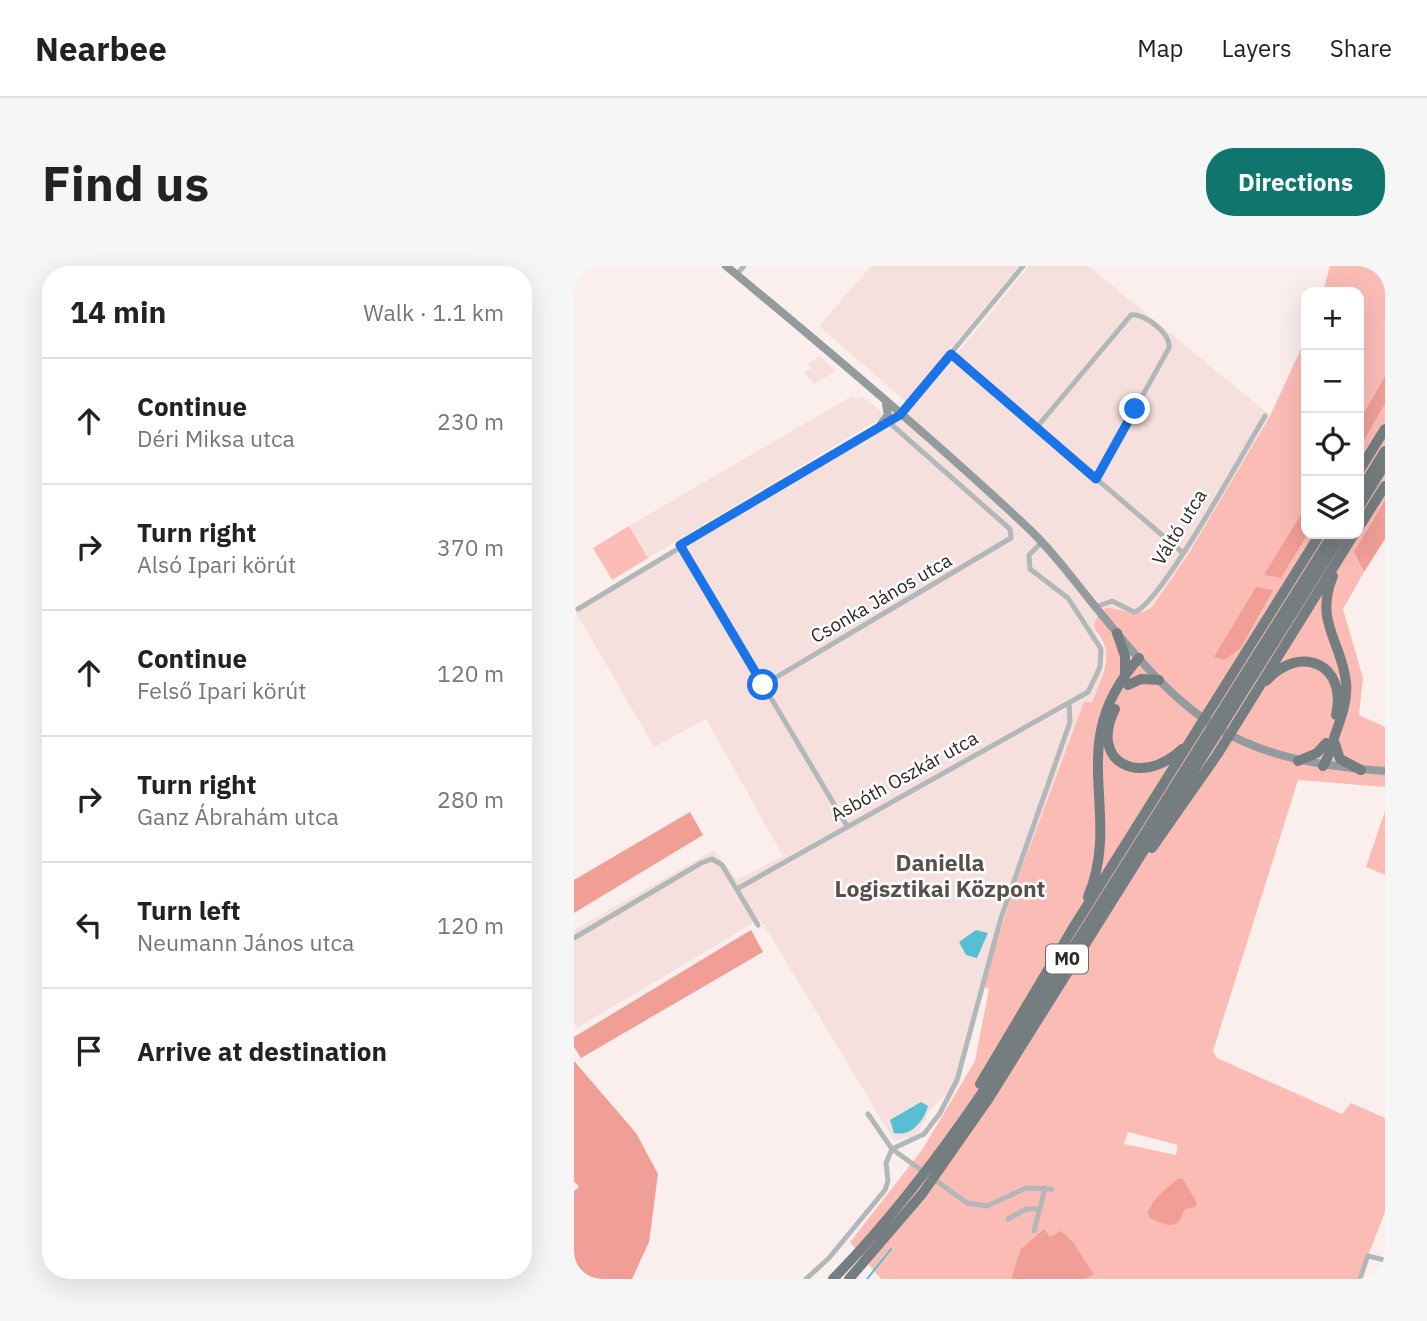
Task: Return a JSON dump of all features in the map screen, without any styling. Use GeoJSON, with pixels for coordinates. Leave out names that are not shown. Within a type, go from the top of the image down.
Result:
{"type":"FeatureCollection","features":[{"type":"Feature","properties":{"kind":"highway"},"geometry":{"type":"LineString","coordinates":[[1364,463],[1385,429]]}},
{"type":"Feature","properties":{"kind":"highway"},"geometry":{"type":"LineString","coordinates":[[1364,485],[1385,451]]}},
{"type":"Feature","properties":{"kind":"highway"},"geometry":{"type":"LineString","coordinates":[[1364,499],[1385,464]]}},
{"type":"Feature","properties":{"kind":"highway"},"geometry":{"type":"LineString","coordinates":[[1364,519],[1385,486]]}},
{"type":"Feature","properties":{"kind":"highway"},"geometry":{"type":"LineString","coordinates":[[932,1166],[1073,928],[1317,539]]}},
{"type":"Feature","properties":{"kind":"highway","name":"M0"},"geometry":{"type":"LineString","coordinates":[[833,1279],[883,1226],[932,1166],[1017,1039],[1330,539]]}},
{"type":"Feature","properties":{"kind":"highway","name":"M0"},"geometry":{"type":"LineString","coordinates":[[849,1279],[891,1232],[950,1156],[1339,539]]}},
{"type":"Feature","properties":{"kind":"highway"},"geometry":{"type":"LineString","coordinates":[[1127,878],[1189,796],[1351,539]]}},
{"type":"Feature","properties":{"kind":"highway"},"geometry":{"type":"LineString","coordinates":[[1298,761],[1317,753],[1330,740],[1346,702],[1346,686],[1328,632],[1326,601],[1344,550]]}},
{"type":"Feature","properties":{"kind":"highway"},"geometry":{"type":"LineString","coordinates":[[1116,633],[1125,656],[1126,682],[1108,724],[1108,740],[1120,762],[1141,769],[1158,766],[1173,757],[1196,732]]}},
{"type":"Feature","properties":{"kind":"highway"},"geometry":{"type":"LineString","coordinates":[[1073,928],[1093,886],[1100,855],[1096,765],[1098,735],[1105,714],[1139,658]]}},
{"type":"Feature","properties":{"kind":"highway"},"geometry":{"type":"LineString","coordinates":[[1247,706],[1270,676],[1287,664],[1303,661],[1319,665],[1330,673],[1338,692],[1338,705],[1322,766]]}},
{"type":"Feature","properties":{"kind":"highway"},"geometry":{"type":"LineString","coordinates":[[1126,682],[1141,679],[1159,681]]}},
{"type":"Feature","properties":{"kind":"highway"},"geometry":{"type":"LineString","coordinates":[[1330,740],[1340,759],[1361,770]]}},
{"type":"Feature","properties":{"kind":"main road"},"geometry":{"type":"LineString","coordinates":[[726,266],[900,415],[1042,542],[1116,633],[1191,712],[1239,741],[1298,761],[1322,766],[1385,771]]}},
{"type":"Feature","properties":{"kind":"main road"},"geometry":{"type":"LineString","coordinates":[[881,424],[888,415],[884,402]]}},
{"type":"Feature","properties":{"kind":"street"},"geometry":{"type":"LineString","coordinates":[[736,275],[744,266]]}},
{"type":"Feature","properties":{"kind":"street"},"geometry":{"type":"LineString","coordinates":[[578,609],[680,545],[900,415],[1023,266]]}},
{"type":"Feature","properties":{"kind":"street"},"geometry":{"type":"LineString","coordinates":[[1037,427],[1131,315],[1142,316],[1164,334],[1170,341],[1170,348],[1096,479]]}},
{"type":"Feature","properties":{"kind":"street"},"geometry":{"type":"LineString","coordinates":[[951,354],[1183,553]]}},
{"type":"Feature","properties":{"kind":"street","name":"Váltó utca"},"geometry":{"type":"LineString","coordinates":[[1096,607],[1108,601],[1131,612],[1142,610],[1183,553],[1265,416]]}},
{"type":"Feature","properties":{"kind":"street","name":"Csonka János utca"},"geometry":{"type":"LineString","coordinates":[[763,685],[1010,541],[1010,529],[892,425],[890,420]]}},
{"type":"Feature","properties":{"kind":"street","name":"Asbóth Oszkár utca"},"geometry":{"type":"LineString","coordinates":[[737,889],[1088,692],[1100,667],[1101,649],[1068,598],[1030,569],[1029,555],[1042,542]]}},
{"type":"Feature","properties":{"kind":"street"},"geometry":{"type":"LineString","coordinates":[[680,545],[847,826]]}},
{"type":"Feature","properties":{"kind":"street"},"geometry":{"type":"LineString","coordinates":[[806,1279],[829,1258],[885,1190],[888,1181],[886,1163],[892,1149],[924,1134],[940,1113],[957,1080],[1001,918],[1070,722],[1069,703]]}},
{"type":"Feature","properties":{"kind":"street"},"geometry":{"type":"LineString","coordinates":[[574,938],[707,861],[720,863],[758,925]]}},
{"type":"Feature","properties":{"kind":"street"},"geometry":{"type":"LineString","coordinates":[[868,1114],[892,1149],[967,1203],[982,1206],[999,1203],[1026,1188],[1048,1189],[1034,1231]]}},
{"type":"Feature","properties":{"kind":"street"},"geometry":{"type":"LineString","coordinates":[[1008,1219],[1026,1209],[1040,1209]]}},
{"type":"Feature","properties":{"kind":"street"},"geometry":{"type":"LineString","coordinates":[[1360,1279],[1368,1257],[1385,1261]]}},
{"type":"Feature","properties":{"kind":"shaded area"},"geometry":{"type":"Polygon","coordinates":[[[871,266],[1019,266],[906,402],[819,326],[871,266]]]}},
{"type":"Feature","properties":{"kind":"shaded area"},"geometry":{"type":"Polygon","coordinates":[[[1029,266],[1088,266],[1270,415],[1189,553],[1150,608],[1142,613],[1129,614],[1093,627],[1106,652],[1102,676],[1092,702],[1084,703],[1012,894],[983,986],[959,1083],[931,1108],[919,1131],[912,1137],[894,1140],[760,919],[577,1028],[574,1023],[574,930],[714,850],[737,880],[783,856],[706,719],[654,747],[576,612],[908,413],[1029,266]]]}},
{"type":"Feature","properties":{"kind":"shaded area"},"geometry":{"type":"Polygon","coordinates":[[[1330,266],[1385,266],[1385,376],[1364,412],[1364,287],[1324,287],[1330,266]]]}},
{"type":"Feature","properties":{"kind":"shaded area"},"geometry":{"type":"Polygon","coordinates":[[[1301,349],[1301,514],[1265,575],[1281,578],[1305,539],[1362,539],[1354,552],[1364,572],[1343,609],[1363,678],[1359,715],[1385,727],[1385,787],[1298,780],[1213,1051],[1217,1058],[1342,1114],[1351,1103],[1385,1118],[1385,1212],[1359,1279],[1085,1279],[1094,1275],[1050,1237],[1020,1250],[1011,1279],[881,1279],[850,1242],[922,1150],[975,1061],[989,989],[983,986],[1012,894],[1084,702],[1092,702],[1104,671],[1106,652],[1094,626],[1095,622],[1105,608],[1139,613],[1151,608],[1189,553],[1270,416],[1301,349]],[[1128,1132],[1124,1144],[1176,1155],[1178,1145],[1128,1132]],[[1178,1178],[1154,1200],[1148,1210],[1181,1214],[1192,1196],[1183,1179],[1178,1178]]]}},
{"type":"Feature","properties":{"kind":"shaded area"},"geometry":{"type":"Polygon","coordinates":[[[820,356],[836,371],[814,384],[804,372],[812,368],[808,364],[820,356]]]}},
{"type":"Feature","properties":{"kind":"shaded area"},"geometry":{"type":"Polygon","coordinates":[[[1385,376],[1385,404],[1364,440],[1364,412],[1385,376]]]}},
{"type":"Feature","properties":{"kind":"shaded area"},"geometry":{"type":"Polygon","coordinates":[[[852,396],[857,399],[863,397],[882,412],[881,418],[648,558],[629,526],[852,396]]]}},
{"type":"Feature","properties":{"kind":"shaded area"},"geometry":{"type":"Polygon","coordinates":[[[1385,404],[1385,500],[1364,535],[1364,440],[1385,404]]]}},
{"type":"Feature","properties":{"kind":"shaded area"},"geometry":{"type":"Polygon","coordinates":[[[1385,500],[1385,539],[1364,572],[1354,552],[1385,500]]]}},
{"type":"Feature","properties":{"kind":"shaded area"},"geometry":{"type":"Polygon","coordinates":[[[1301,514],[1301,539],[1305,539],[1281,578],[1264,575],[1301,514]]]}},
{"type":"Feature","properties":{"kind":"shaded area"},"geometry":{"type":"Polygon","coordinates":[[[629,526],[648,558],[612,580],[593,548],[629,526]]]}},
{"type":"Feature","properties":{"kind":"shaded area"},"geometry":{"type":"Polygon","coordinates":[[[1256,587],[1273,590],[1240,649],[1224,660],[1214,657],[1256,587]]]}},
{"type":"Feature","properties":{"kind":"shaded area"},"geometry":{"type":"Polygon","coordinates":[[[1385,811],[1385,875],[1366,867],[1385,811]]]}},
{"type":"Feature","properties":{"kind":"shaded area"},"geometry":{"type":"Polygon","coordinates":[[[690,812],[703,835],[574,913],[574,880],[690,812]]]}},
{"type":"Feature","properties":{"kind":"shaded area"},"geometry":{"type":"Polygon","coordinates":[[[751,930],[763,952],[581,1058],[574,1047],[574,1037],[751,930]]]}},
{"type":"Feature","properties":{"kind":"shaded area"},"geometry":{"type":"Polygon","coordinates":[[[574,1061],[636,1133],[658,1174],[649,1242],[632,1279],[574,1279],[574,1191],[579,1187],[574,1181],[574,1061]]]}},
{"type":"Feature","properties":{"kind":"shaded area"},"geometry":{"type":"Polygon","coordinates":[[[1178,1178],[1183,1179],[1197,1203],[1195,1207],[1185,1209],[1179,1221],[1172,1225],[1149,1217],[1148,1211],[1154,1200],[1178,1178]]]}},
{"type":"Feature","properties":{"kind":"shaded area"},"geometry":{"type":"Polygon","coordinates":[[[1044,1229],[1050,1237],[1061,1231],[1073,1242],[1094,1275],[1085,1279],[1011,1279],[1020,1250],[1044,1229]]]}},
{"type":"Feature","properties":{"kind":"water"},"geometry":{"type":"Polygon","coordinates":[[[976,930],[988,933],[977,958],[966,955],[959,942],[976,930]]]}},
{"type":"Feature","properties":{"kind":"water"},"geometry":{"type":"Polygon","coordinates":[[[921,1102],[928,1106],[916,1127],[906,1133],[894,1133],[890,1120],[921,1102]]]}},
{"type":"Feature","properties":{"kind":"waterway"},"geometry":{"type":"LineString","coordinates":[[867,1279],[891,1249]]}},
{"type":"Feature","properties":{"kind":"district","name":"Daniella Logisztikai Központ"},"geometry":{"type":"Point","coordinates":[940,876]}},
{"type":"Feature","properties":{"kind":"route"},"geometry":{"type":"LineString","coordinates":[[763,685],[680,545],[900,415],[951,354],[1096,479],[1135,409]]}}]}
